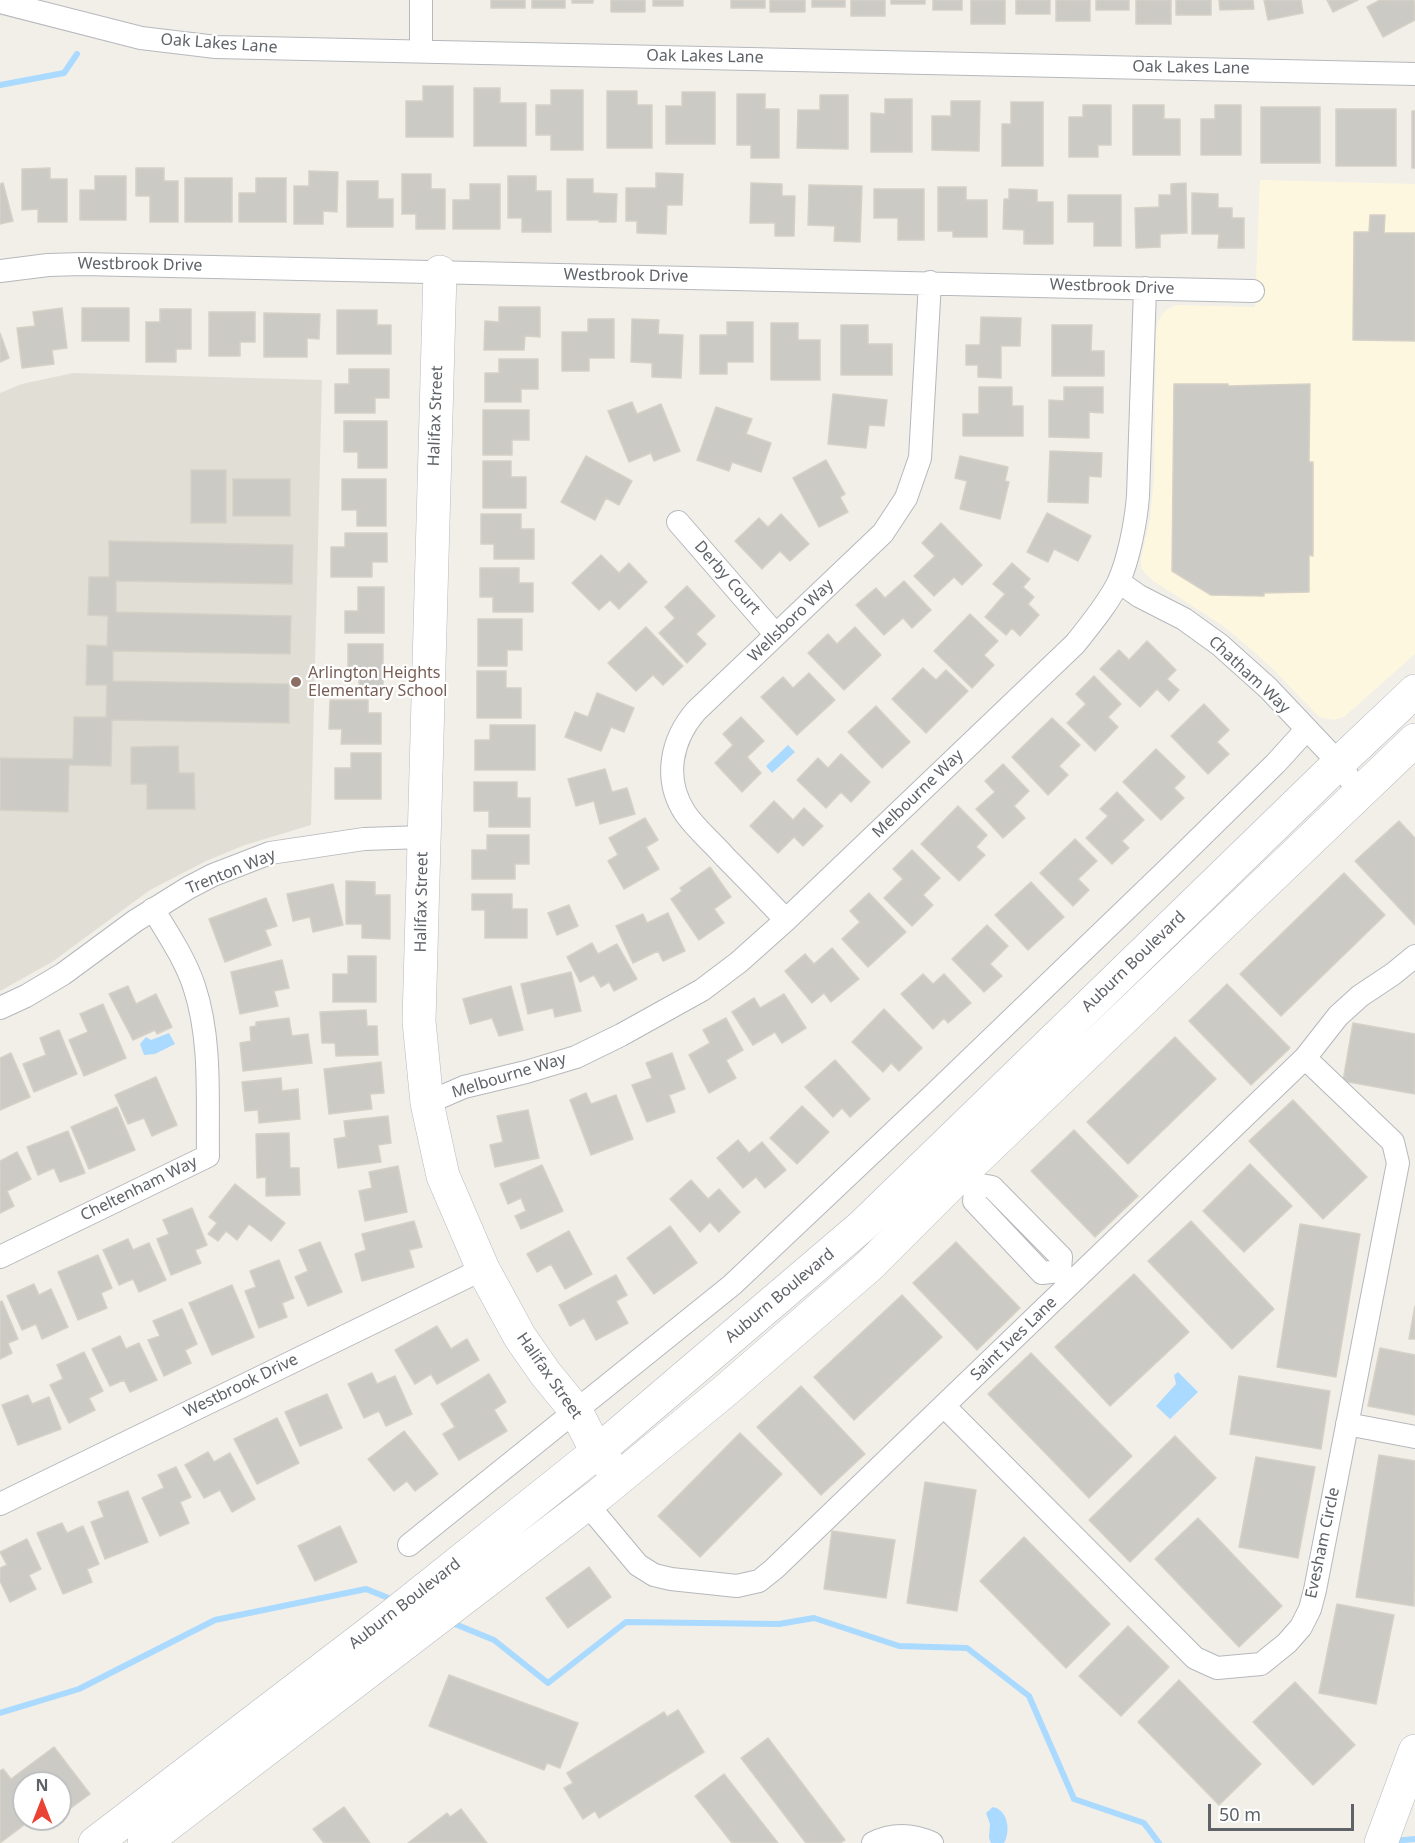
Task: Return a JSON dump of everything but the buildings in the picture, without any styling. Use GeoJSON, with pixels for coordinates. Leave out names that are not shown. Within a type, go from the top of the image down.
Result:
{"type":"FeatureCollection","features":[{"type":"Feature","properties":{"kind":"main road","name":"Halifax Street"},"geometry":{"type":"LineString","coordinates":[[440,272],[419,1021],[427,1103],[443,1176],[483,1269],[520,1336],[545,1373],[576,1411],[597,1452],[621,1478]]}},
{"type":"Feature","properties":{"kind":"main road","name":"Auburn Boulevard"},"geometry":{"type":"LineString","coordinates":[[96,1843],[405,1605],[597,1452],[862,1226],[1415,692]]}},
{"type":"Feature","properties":{"kind":"main road","name":"Auburn Boulevard"},"geometry":{"type":"LineString","coordinates":[[144,1843],[621,1478],[726,1390],[970,1178],[1359,793],[1415,741]]}},
{"type":"Feature","properties":{"kind":"main road"},"geometry":{"type":"LineString","coordinates":[[1386,1831],[1415,1751]]}},
{"type":"Feature","properties":{"kind":"street"},"geometry":{"type":"LineString","coordinates":[[421,0],[421,51]]}},
{"type":"Feature","properties":{"kind":"street","name":"Oak Lakes Lane"},"geometry":{"type":"LineString","coordinates":[[0,2],[141,38],[216,47],[1415,74]]}},
{"type":"Feature","properties":{"kind":"street","name":"Westbrook Drive"},"geometry":{"type":"LineString","coordinates":[[0,272],[48,265],[83,264],[1253,291]]}},
{"type":"Feature","properties":{"kind":"street","name":"Wellsboro Way"},"geometry":{"type":"LineString","coordinates":[[786,920],[685,812],[674,787],[672,774],[675,746],[687,722],[883,533],[906,498],[920,458],[930,282]]}},
{"type":"Feature","properties":{"kind":"street","name":"Melbourne Way"},"geometry":{"type":"LineString","coordinates":[[427,1103],[464,1087],[576,1057],[702,990],[739,962],[786,920],[1075,644],[1096,618],[1119,582],[1137,513],[1145,288]]}},
{"type":"Feature","properties":{"kind":"street","name":"Derby Court"},"geometry":{"type":"LineString","coordinates":[[678,522],[776,635]]}},
{"type":"Feature","properties":{"kind":"street","name":"Chatham Way"},"geometry":{"type":"LineString","coordinates":[[1119,582],[1139,596],[1184,619],[1220,645],[1268,688],[1339,763],[1359,793]]}},
{"type":"Feature","properties":{"kind":"street"},"geometry":{"type":"LineString","coordinates":[[409,1545],[732,1285],[1169,868],[1276,763],[1306,730]]}},
{"type":"Feature","properties":{"kind":"street","name":"Trenton Way"},"geometry":{"type":"LineString","coordinates":[[0,1008],[63,974],[153,909],[213,875],[270,853],[364,839],[423,837]]}},
{"type":"Feature","properties":{"kind":"street","name":"Cheltenham Way"},"geometry":{"type":"LineString","coordinates":[[0,1257],[208,1156],[202,1017],[194,986],[153,909]]}},
{"type":"Feature","properties":{"kind":"street","name":"Saint Ives Lane"},"geometry":{"type":"LineString","coordinates":[[587,1504],[638,1565],[654,1575],[737,1586],[759,1581],[944,1406],[1065,1277],[1305,1058],[1338,1016],[1360,996],[1415,956]]}},
{"type":"Feature","properties":{"kind":"street","name":"Evesham Circle"},"geometry":{"type":"LineString","coordinates":[[944,1406],[1195,1658],[1217,1668],[1261,1664],[1287,1643],[1301,1627],[1310,1609],[1315,1590],[1398,1163],[1393,1142],[1305,1058]]}},
{"type":"Feature","properties":{"kind":"street"},"geometry":{"type":"LineString","coordinates":[[941,1150],[970,1178],[974,1201],[1042,1273],[1065,1277]]}},
{"type":"Feature","properties":{"kind":"street","name":"Westbrook Drive"},"geometry":{"type":"LineString","coordinates":[[0,1504],[483,1269]]}},
{"type":"Feature","properties":{"kind":"street"},"geometry":{"type":"LineString","coordinates":[[1347,1424],[1415,1437]]}},
{"type":"Feature","properties":{"kind":"street"},"geometry":{"type":"LineString","coordinates":[[873,1843],[898,1836],[918,1836],[932,1843]]}},
{"type":"Feature","properties":{"kind":"shaded area"},"geometry":{"type":"Polygon","coordinates":[[[1260,180],[1415,184],[1415,654],[1345,716],[1334,720],[1319,717],[1252,650],[1222,625],[1152,580],[1141,568],[1150,519],[1154,478],[1158,321],[1165,311],[1176,305],[1255,307],[1260,180]]]}},
{"type":"Feature","properties":{"kind":"shaded area"},"geometry":{"type":"Polygon","coordinates":[[[73,373],[322,380],[311,825],[245,845],[206,861],[150,890],[52,962],[0,991],[0,393],[22,384],[73,373]]]}},
{"type":"Feature","properties":{"kind":"water"},"geometry":{"type":"Polygon","coordinates":[[[788,745],[795,752],[772,773],[766,766],[788,745]]]}},
{"type":"Feature","properties":{"kind":"water"},"geometry":{"type":"Polygon","coordinates":[[[169,1033],[175,1044],[155,1054],[144,1055],[140,1044],[146,1037],[151,1040],[169,1033]]]}},
{"type":"Feature","properties":{"kind":"water"},"geometry":{"type":"Polygon","coordinates":[[[1178,1372],[1198,1392],[1170,1419],[1156,1406],[1176,1384],[1174,1375],[1178,1372]]]}},
{"type":"Feature","properties":{"kind":"water"},"geometry":{"type":"Polygon","coordinates":[[[993,1807],[1002,1812],[1007,1822],[1004,1843],[991,1843],[989,1838],[990,1824],[986,1813],[993,1807]]]}},
{"type":"Feature","properties":{"kind":"waterway"},"geometry":{"type":"LineString","coordinates":[[0,85],[64,73],[77,54]]}},
{"type":"Feature","properties":{"kind":"waterway"},"geometry":{"type":"LineString","coordinates":[[0,1713],[79,1689],[215,1620],[366,1589],[396,1601]]}},
{"type":"Feature","properties":{"kind":"waterway"},"geometry":{"type":"LineString","coordinates":[[450,1622],[494,1640],[548,1683],[626,1622],[779,1624],[814,1618],[899,1646],[967,1648],[1029,1696],[1074,1799],[1144,1823],[1159,1843]]}},
{"type":"Feature","properties":{"kind":"waterway"},"geometry":{"type":"LineString","coordinates":[[1392,1841],[1415,1839]]}},
{"type":"Feature","properties":{"kind":"place","name":"Arlington Heights Elementary School"},"geometry":{"type":"Point","coordinates":[296,682]}}]}
